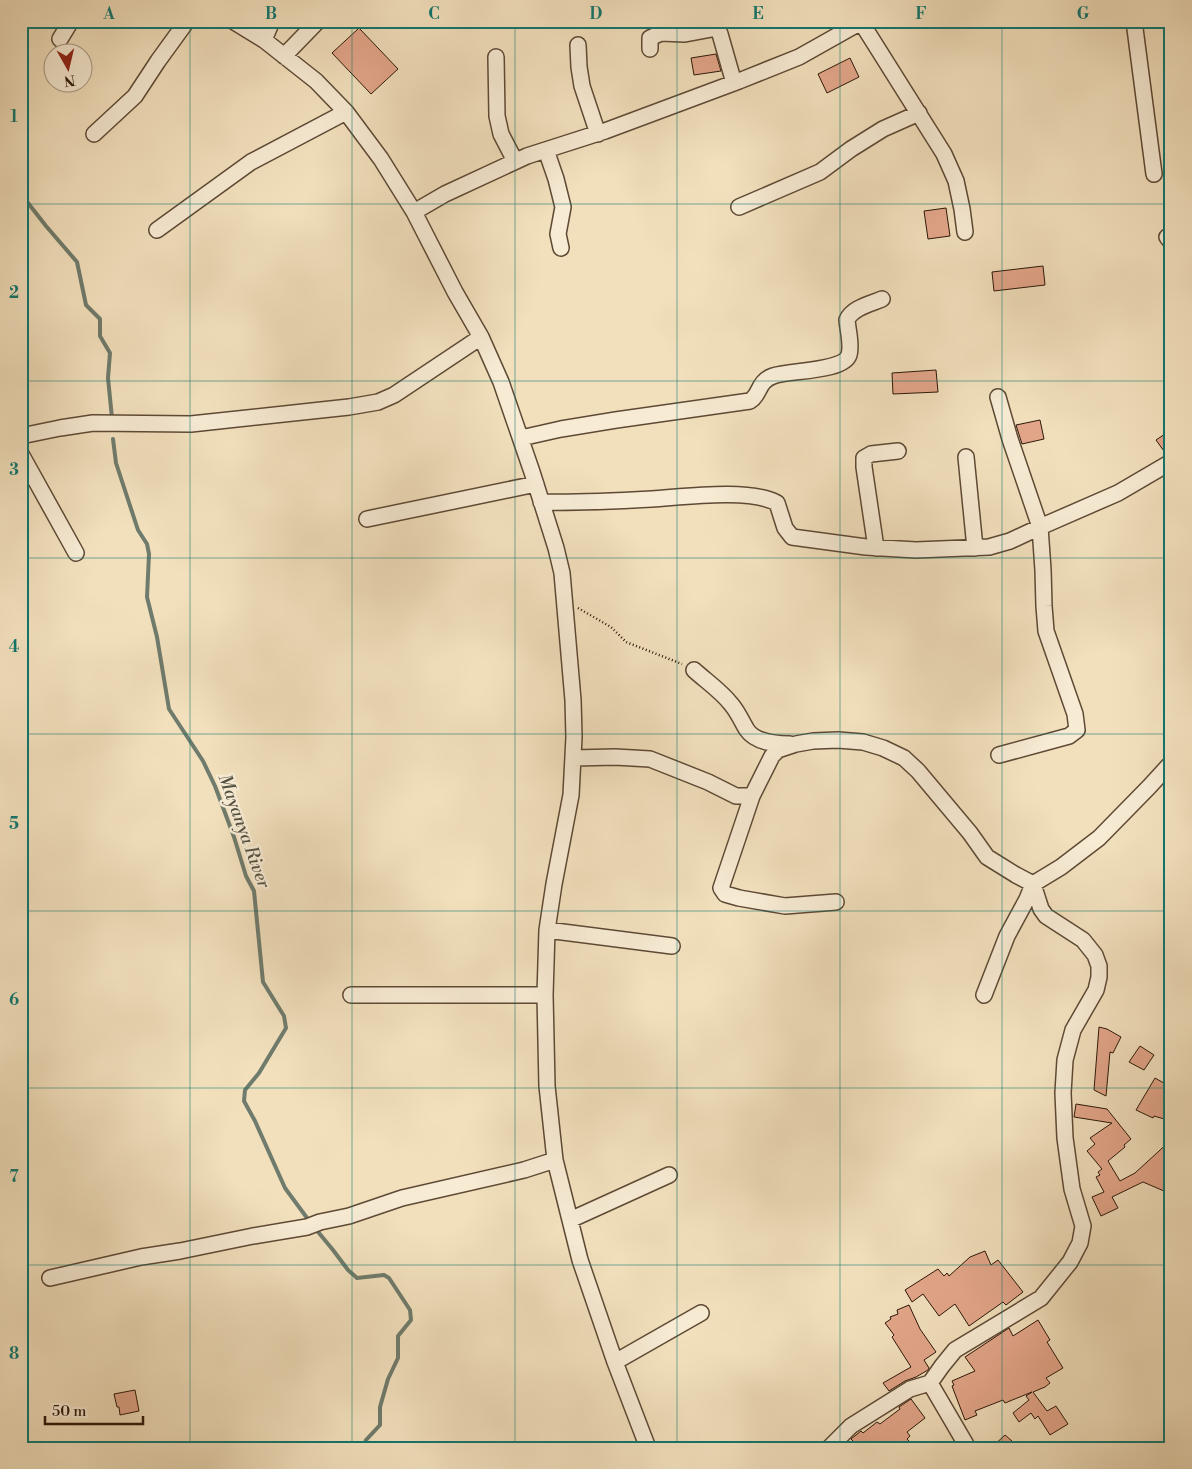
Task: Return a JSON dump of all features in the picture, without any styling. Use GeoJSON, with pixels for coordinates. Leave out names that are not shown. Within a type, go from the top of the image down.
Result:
{"type":"FeatureCollection","features":[{"type":"Feature","properties":{"kind":"street"},"geometry":{"type":"LineString","coordinates":[[60,39],[71,21]]}},
{"type":"Feature","properties":{"kind":"street"},"geometry":{"type":"LineString","coordinates":[[94,134],[135,96],[187,21]]}},
{"type":"Feature","properties":{"kind":"street"},"geometry":{"type":"LineString","coordinates":[[233,21],[264,40],[316,81],[346,112],[380,159],[414,212],[455,292],[481,336],[501,382],[536,484],[562,573],[574,700],[574,758],[571,795],[547,930],[545,995],[547,1086],[555,1160],[580,1260],[615,1362],[648,1448]]}},
{"type":"Feature","properties":{"kind":"street"},"geometry":{"type":"LineString","coordinates":[[264,40],[272,21]]}},
{"type":"Feature","properties":{"kind":"street"},"geometry":{"type":"LineString","coordinates":[[284,56],[318,21]]}},
{"type":"Feature","properties":{"kind":"street"},"geometry":{"type":"LineString","coordinates":[[1134,21],[1154,174]]}},
{"type":"Feature","properties":{"kind":"street"},"geometry":{"type":"LineString","coordinates":[[414,212],[445,194],[514,161],[598,134],[734,83],[799,56],[862,22],[944,154],[956,181],[962,209],[964,232]]}},
{"type":"Feature","properties":{"kind":"street"},"geometry":{"type":"LineString","coordinates":[[650,48],[650,38],[661,33],[685,34],[716,25],[734,83]]}},
{"type":"Feature","properties":{"kind":"street"},"geometry":{"type":"LineString","coordinates":[[578,45],[582,86],[598,134]]}},
{"type":"Feature","properties":{"kind":"street"},"geometry":{"type":"LineString","coordinates":[[496,58],[497,116],[501,134],[514,161]]}},
{"type":"Feature","properties":{"kind":"street"},"geometry":{"type":"LineString","coordinates":[[157,230],[251,162],[346,112]]}},
{"type":"Feature","properties":{"kind":"street"},"geometry":{"type":"LineString","coordinates":[[739,208],[820,172],[851,149],[883,129],[918,113]]}},
{"type":"Feature","properties":{"kind":"street"},"geometry":{"type":"LineString","coordinates":[[546,150],[564,207],[558,234],[561,248]]}},
{"type":"Feature","properties":{"kind":"street"},"geometry":{"type":"LineString","coordinates":[[521,438],[616,420],[750,401],[754,398],[760,385],[772,376],[836,366],[846,361],[849,354],[847,320],[849,316],[853,312],[882,299]]}},
{"type":"Feature","properties":{"kind":"street"},"geometry":{"type":"LineString","coordinates":[[21,436],[93,423],[191,424],[350,407],[378,402],[394,395],[481,336]]}},
{"type":"Feature","properties":{"kind":"street"},"geometry":{"type":"LineString","coordinates":[[998,397],[1040,527],[1046,631],[1075,714],[1077,730],[1069,736],[999,756]]}},
{"type":"Feature","properties":{"kind":"street"},"geometry":{"type":"LineString","coordinates":[[876,548],[864,458],[871,454],[898,451]]}},
{"type":"Feature","properties":{"kind":"street"},"geometry":{"type":"LineString","coordinates":[[21,454],[76,553]]}},
{"type":"Feature","properties":{"kind":"street"},"geometry":{"type":"LineString","coordinates":[[966,458],[975,548]]}},
{"type":"Feature","properties":{"kind":"street"},"geometry":{"type":"LineString","coordinates":[[541,502],[567,503],[740,495],[760,497],[777,503],[785,528],[792,537],[876,548],[916,550],[975,548],[989,547],[1010,541],[1118,493],[1171,462]]}},
{"type":"Feature","properties":{"kind":"street"},"geometry":{"type":"LineString","coordinates":[[367,519],[536,484]]}},
{"type":"Feature","properties":{"kind":"street"},"geometry":{"type":"LineString","coordinates":[[694,670],[731,703],[748,732],[763,741],[773,744],[796,744]]}},
{"type":"Feature","properties":{"kind":"street"},"geometry":{"type":"LineString","coordinates":[[829,1448],[851,1426],[910,1389],[930,1383],[955,1350],[1041,1298],[1070,1262],[1080,1243],[1083,1226],[1072,1189],[1065,1138],[1063,1092],[1066,1060],[1073,1030],[1096,990],[1099,977],[1095,956],[1083,940],[1046,916],[1041,909],[1033,884],[987,856],[936,791],[904,758],[883,748],[863,742],[838,740],[796,744],[778,750],[772,756],[752,796],[721,888],[725,894],[738,898],[785,906],[836,902]]}},
{"type":"Feature","properties":{"kind":"street"},"geometry":{"type":"LineString","coordinates":[[574,758],[615,757],[650,759],[708,782],[736,796],[752,796]]}},
{"type":"Feature","properties":{"kind":"street"},"geometry":{"type":"LineString","coordinates":[[984,995],[1007,936],[1033,884],[1061,867],[1099,838],[1171,763]]}},
{"type":"Feature","properties":{"kind":"street"},"geometry":{"type":"LineString","coordinates":[[547,930],[672,946]]}},
{"type":"Feature","properties":{"kind":"street"},"geometry":{"type":"LineString","coordinates":[[350,995],[545,995]]}},
{"type":"Feature","properties":{"kind":"street"},"geometry":{"type":"LineString","coordinates":[[50,1278],[141,1257],[313,1225],[349,1216],[402,1198],[524,1170],[555,1160]]}},
{"type":"Feature","properties":{"kind":"street"},"geometry":{"type":"LineString","coordinates":[[570,1220],[669,1175]]}},
{"type":"Feature","properties":{"kind":"street"},"geometry":{"type":"LineString","coordinates":[[615,1362],[701,1313]]}},
{"type":"Feature","properties":{"kind":"street"},"geometry":{"type":"LineString","coordinates":[[930,1383],[968,1448]]}},
{"type":"Feature","properties":{"kind":"path"},"geometry":{"type":"LineString","coordinates":[[564,600],[610,627],[626,642],[694,670]]}},
{"type":"Feature","properties":{"kind":"building"},"geometry":{"type":"Polygon","coordinates":[[[359,28],[398,69],[371,94],[332,53],[359,28]]]}},
{"type":"Feature","properties":{"kind":"building"},"geometry":{"type":"Polygon","coordinates":[[[716,54],[721,71],[694,75],[691,58],[716,54]]]}},
{"type":"Feature","properties":{"kind":"building"},"geometry":{"type":"Polygon","coordinates":[[[850,58],[859,77],[827,93],[818,74],[850,58]]]}},
{"type":"Feature","properties":{"kind":"building"},"geometry":{"type":"Polygon","coordinates":[[[946,208],[950,236],[928,239],[924,211],[946,208]]]}},
{"type":"Feature","properties":{"kind":"building"},"geometry":{"type":"Polygon","coordinates":[[[1043,266],[1045,285],[994,291],[992,272],[1043,266]]]}},
{"type":"Feature","properties":{"kind":"building"},"geometry":{"type":"Polygon","coordinates":[[[936,370],[938,392],[893,394],[892,373],[936,370]]]}},
{"type":"Feature","properties":{"kind":"building"},"geometry":{"type":"Polygon","coordinates":[[[1040,420],[1044,439],[1022,444],[1016,425],[1040,420]]]}},
{"type":"Feature","properties":{"kind":"building"},"geometry":{"type":"Polygon","coordinates":[[[1171,430],[1171,453],[1166,454],[1156,440],[1171,430]]]}},
{"type":"Feature","properties":{"kind":"building"},"geometry":{"type":"Polygon","coordinates":[[[1099,1027],[1121,1037],[1113,1053],[1110,1052],[1106,1096],[1094,1090],[1099,1027]]]}},
{"type":"Feature","properties":{"kind":"building"},"geometry":{"type":"Polygon","coordinates":[[[1140,1046],[1154,1055],[1144,1070],[1129,1062],[1140,1046]]]}},
{"type":"Feature","properties":{"kind":"building"},"geometry":{"type":"Polygon","coordinates":[[[1155,1078],[1169,1086],[1165,1092],[1171,1095],[1171,1121],[1154,1116],[1153,1118],[1136,1110],[1155,1078]]]}},
{"type":"Feature","properties":{"kind":"building"},"geometry":{"type":"Polygon","coordinates":[[[1076,1104],[1107,1109],[1131,1139],[1124,1145],[1125,1147],[1108,1161],[1120,1181],[1135,1173],[1171,1140],[1171,1194],[1143,1182],[1112,1197],[1118,1208],[1101,1216],[1092,1197],[1104,1192],[1096,1177],[1100,1175],[1098,1172],[1102,1169],[1087,1151],[1095,1144],[1090,1138],[1112,1123],[1074,1117],[1076,1104]]]}},
{"type":"Feature","properties":{"kind":"building"},"geometry":{"type":"Polygon","coordinates":[[[985,1251],[991,1265],[998,1260],[1023,1292],[1006,1305],[1003,1302],[969,1326],[955,1304],[939,1316],[923,1294],[912,1302],[905,1290],[938,1269],[944,1276],[947,1273],[949,1276],[970,1257],[985,1251]]]}},
{"type":"Feature","properties":{"kind":"building"},"geometry":{"type":"Polygon","coordinates":[[[909,1305],[920,1329],[936,1352],[924,1360],[929,1368],[928,1370],[889,1391],[883,1383],[911,1367],[892,1337],[894,1335],[885,1323],[891,1319],[890,1317],[898,1314],[897,1310],[909,1305]]]}},
{"type":"Feature","properties":{"kind":"building"},"geometry":{"type":"Polygon","coordinates":[[[1038,1320],[1050,1340],[1047,1342],[1063,1368],[1046,1378],[1050,1383],[1045,1387],[1033,1392],[1047,1411],[1056,1406],[1068,1424],[1050,1435],[1038,1416],[1035,1419],[1031,1413],[1019,1422],[1013,1413],[1029,1400],[1026,1396],[1032,1392],[1005,1403],[1003,1400],[975,1411],[977,1415],[965,1420],[952,1386],[954,1385],[952,1381],[975,1371],[965,1357],[1009,1328],[1013,1336],[1038,1320]]]}},
{"type":"Feature","properties":{"kind":"building"},"geometry":{"type":"Polygon","coordinates":[[[135,1390],[139,1411],[120,1415],[114,1394],[135,1390]]]}},
{"type":"Feature","properties":{"kind":"building"},"geometry":{"type":"Polygon","coordinates":[[[911,1399],[925,1418],[907,1432],[910,1436],[907,1439],[916,1448],[860,1448],[851,1439],[861,1431],[863,1433],[877,1422],[880,1424],[911,1399]]]}},
{"type":"Feature","properties":{"kind":"building"},"geometry":{"type":"Polygon","coordinates":[[[1005,1435],[1020,1448],[991,1448],[1005,1435]]]}},
{"type":"Feature","properties":{"kind":"waterway","name":"Mayanya River"},"geometry":{"type":"LineString","coordinates":[[21,194],[77,262],[86,305],[100,319],[100,336],[110,353],[108,378],[112,418]]}},
{"type":"Feature","properties":{"kind":"waterway","name":"Mayanya River"},"geometry":{"type":"LineString","coordinates":[[113,439],[116,463],[138,530],[147,544],[149,554],[147,597],[157,637],[169,709],[203,761],[215,786],[246,876],[254,891],[263,982],[284,1016],[286,1028],[259,1073],[245,1090],[244,1101],[285,1188],[310,1222]]}},
{"type":"Feature","properties":{"kind":"waterway","name":"Mayanya River"},"geometry":{"type":"LineString","coordinates":[[314,1227],[348,1270],[357,1278],[384,1275],[389,1278],[410,1310],[411,1320],[398,1336],[398,1358],[388,1379],[380,1407],[380,1425],[366,1440],[363,1448]]}}]}
